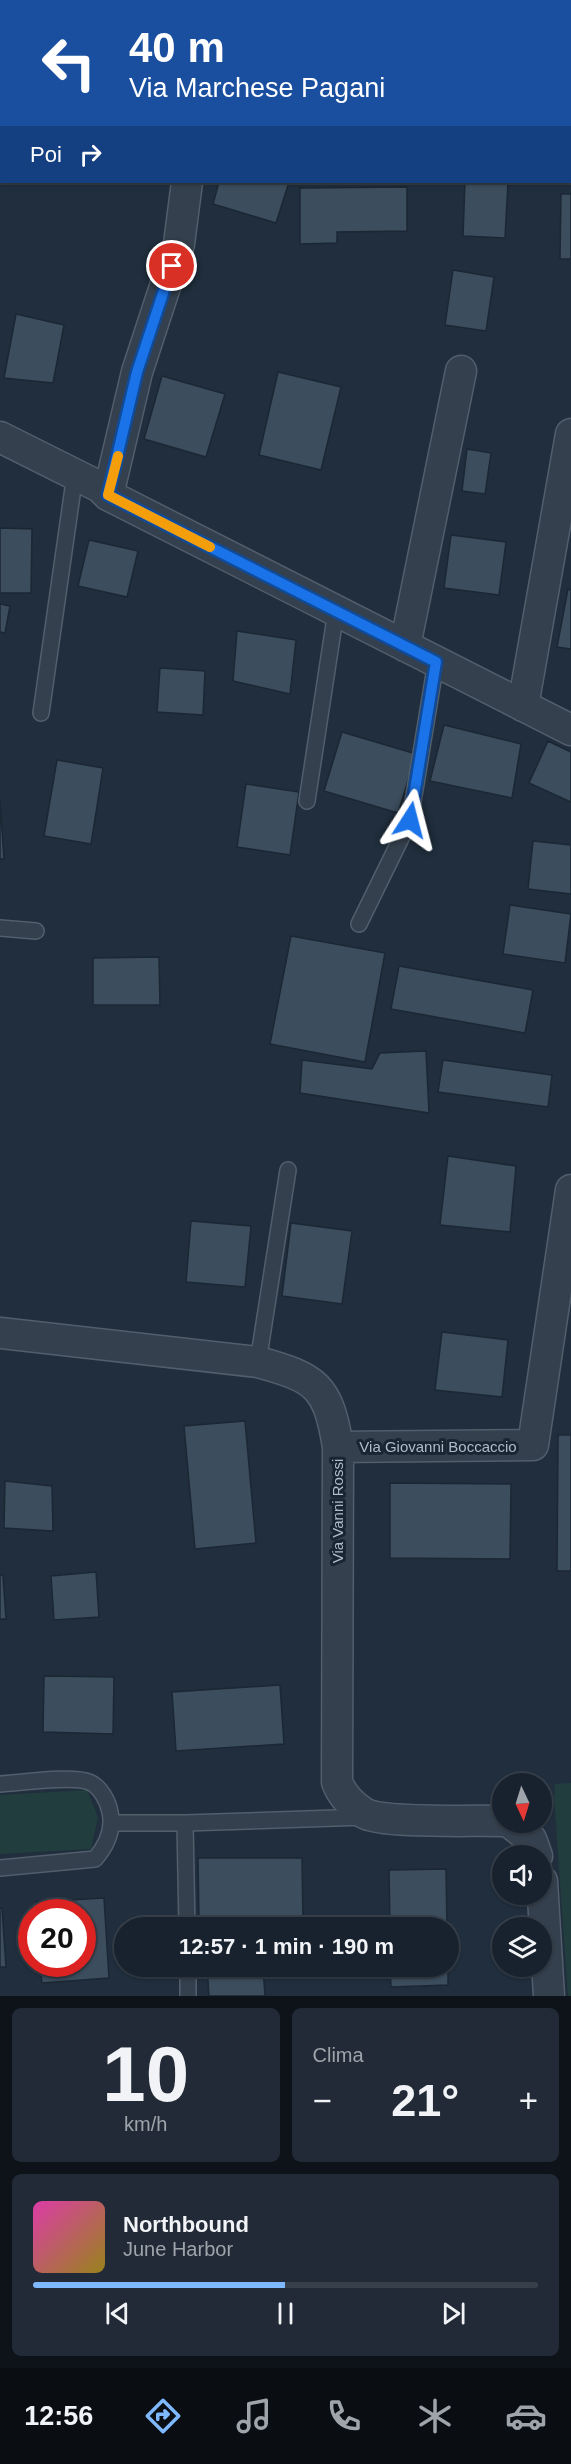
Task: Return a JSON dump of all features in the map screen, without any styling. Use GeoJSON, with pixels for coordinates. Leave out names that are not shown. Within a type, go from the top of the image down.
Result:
{"type":"FeatureCollection","features":[{"type":"Feature","properties":{"kind":"street"},"geometry":{"type":"LineString","coordinates":[[108,495],[137,372],[179,244],[187,183]]}},
{"type":"Feature","properties":{"kind":"street"},"geometry":{"type":"LineString","coordinates":[[405,646],[461,371]]}},
{"type":"Feature","properties":{"kind":"street"},"geometry":{"type":"LineString","coordinates":[[523,706],[571,434]]}},
{"type":"Feature","properties":{"kind":"street"},"geometry":{"type":"LineString","coordinates":[[0,436],[100,487],[108,495],[571,730]]}},
{"type":"Feature","properties":{"kind":"street","name":"Via Giovanni Boccaccio"},"geometry":{"type":"LineString","coordinates":[[338,1447],[533,1445],[571,1190]]}},
{"type":"Feature","properties":{"kind":"street","name":"Via Vanni Rossi"},"geometry":{"type":"LineString","coordinates":[[0,1333],[258,1362],[292,1371],[315,1384],[330,1411],[338,1447],[337,1782],[342,1795],[365,1814],[377,1817],[492,1821]]}},
{"type":"Feature","properties":{"kind":"street"},"geometry":{"type":"LineString","coordinates":[[525,1833],[533,1845]]}},
{"type":"Feature","properties":{"kind":"street"},"geometry":{"type":"LineString","coordinates":[[543,1905],[549,1996]]}},
{"type":"Feature","properties":{"kind":"lane"},"geometry":{"type":"LineString","coordinates":[[41,713],[75,474]]}},
{"type":"Feature","properties":{"kind":"lane"},"geometry":{"type":"LineString","coordinates":[[307,801],[336,611]]}},
{"type":"Feature","properties":{"kind":"lane"},"geometry":{"type":"LineString","coordinates":[[359,924],[410,820],[436,662]]}},
{"type":"Feature","properties":{"kind":"lane"},"geometry":{"type":"LineString","coordinates":[[0,928],[36,931]]}},
{"type":"Feature","properties":{"kind":"lane"},"geometry":{"type":"LineString","coordinates":[[258,1362],[288,1170]]}},
{"type":"Feature","properties":{"kind":"lane"},"geometry":{"type":"LineString","coordinates":[[0,1784],[73,1779],[89,1782],[98,1789],[106,1801],[111,1822],[110,1835],[104,1849],[95,1859],[0,1868]]}},
{"type":"Feature","properties":{"kind":"lane"},"geometry":{"type":"LineString","coordinates":[[111,1822],[185,1823],[377,1817]]}},
{"type":"Feature","properties":{"kind":"lane"},"geometry":{"type":"LineString","coordinates":[[185,1823],[187,1917]]}},
{"type":"Feature","properties":{"kind":"lane"},"geometry":{"type":"LineString","coordinates":[[188,1977],[188,1996]]}},
{"type":"Feature","properties":{"kind":"green space"},"geometry":{"type":"Polygon","coordinates":[[[571,1783],[571,1996],[568,1996],[554,1798],[555,1784],[571,1783]]]}},
{"type":"Feature","properties":{"kind":"green space"},"geometry":{"type":"Polygon","coordinates":[[[87,1790],[98,1817],[91,1849],[0,1854],[0,1795],[87,1790]]]}},
{"type":"Feature","properties":{"kind":"building"},"geometry":{"type":"Polygon","coordinates":[[[219,183],[289,183],[276,223],[213,204],[219,183]]]}},
{"type":"Feature","properties":{"kind":"building"},"geometry":{"type":"Polygon","coordinates":[[[465,183],[508,183],[505,238],[463,236],[465,183]]]}},
{"type":"Feature","properties":{"kind":"building"},"geometry":{"type":"Polygon","coordinates":[[[407,187],[407,231],[337,232],[337,243],[300,244],[300,188],[407,187]]]}},
{"type":"Feature","properties":{"kind":"building"},"geometry":{"type":"Polygon","coordinates":[[[561,194],[571,194],[571,259],[560,259],[561,194]]]}},
{"type":"Feature","properties":{"kind":"building"},"geometry":{"type":"Polygon","coordinates":[[[453,270],[494,277],[486,331],[445,325],[453,270]]]}},
{"type":"Feature","properties":{"kind":"building"},"geometry":{"type":"Polygon","coordinates":[[[16,314],[64,325],[53,383],[4,378],[16,314]]]}},
{"type":"Feature","properties":{"kind":"building"},"geometry":{"type":"Polygon","coordinates":[[[278,372],[341,387],[321,470],[259,455],[278,372]]]}},
{"type":"Feature","properties":{"kind":"building"},"geometry":{"type":"Polygon","coordinates":[[[162,376],[225,394],[206,457],[144,439],[162,376]]]}},
{"type":"Feature","properties":{"kind":"building"},"geometry":{"type":"Polygon","coordinates":[[[467,449],[491,453],[485,494],[462,491],[467,449]]]}},
{"type":"Feature","properties":{"kind":"building"},"geometry":{"type":"Polygon","coordinates":[[[0,528],[32,529],[31,593],[0,593],[0,528]]]}},
{"type":"Feature","properties":{"kind":"building"},"geometry":{"type":"Polygon","coordinates":[[[451,535],[506,542],[499,595],[444,588],[451,535]]]}},
{"type":"Feature","properties":{"kind":"building"},"geometry":{"type":"Polygon","coordinates":[[[89,540],[138,551],[127,597],[78,586],[89,540]]]}},
{"type":"Feature","properties":{"kind":"building"},"geometry":{"type":"Polygon","coordinates":[[[568,589],[571,590],[571,649],[557,647],[568,589]]]}},
{"type":"Feature","properties":{"kind":"building"},"geometry":{"type":"Polygon","coordinates":[[[0,604],[10,606],[5,633],[0,632],[0,604]]]}},
{"type":"Feature","properties":{"kind":"building"},"geometry":{"type":"Polygon","coordinates":[[[237,631],[296,640],[290,694],[233,681],[237,631]]]}},
{"type":"Feature","properties":{"kind":"building"},"geometry":{"type":"Polygon","coordinates":[[[160,668],[205,671],[203,715],[157,712],[160,668]]]}},
{"type":"Feature","properties":{"kind":"building"},"geometry":{"type":"Polygon","coordinates":[[[444,725],[521,744],[512,798],[430,781],[444,725]]]}},
{"type":"Feature","properties":{"kind":"building"},"geometry":{"type":"Polygon","coordinates":[[[342,732],[416,754],[398,813],[324,791],[342,732]]]}},
{"type":"Feature","properties":{"kind":"building"},"geometry":{"type":"Polygon","coordinates":[[[548,741],[571,752],[571,802],[529,783],[548,741]]]}},
{"type":"Feature","properties":{"kind":"building"},"geometry":{"type":"Polygon","coordinates":[[[57,760],[103,768],[91,844],[44,836],[57,760]]]}},
{"type":"Feature","properties":{"kind":"building"},"geometry":{"type":"Polygon","coordinates":[[[246,784],[299,792],[290,855],[237,847],[246,784]]]}},
{"type":"Feature","properties":{"kind":"building"},"geometry":{"type":"Polygon","coordinates":[[[0,799],[4,859],[0,859],[0,799]]]}},
{"type":"Feature","properties":{"kind":"building"},"geometry":{"type":"Polygon","coordinates":[[[533,841],[571,845],[571,894],[528,889],[533,841]]]}},
{"type":"Feature","properties":{"kind":"building"},"geometry":{"type":"Polygon","coordinates":[[[510,905],[571,914],[565,963],[503,954],[510,905]]]}},
{"type":"Feature","properties":{"kind":"building"},"geometry":{"type":"Polygon","coordinates":[[[291,936],[385,953],[365,1062],[270,1044],[291,936]]]}},
{"type":"Feature","properties":{"kind":"building"},"geometry":{"type":"Polygon","coordinates":[[[159,957],[160,1005],[93,1005],[93,958],[159,957]]]}},
{"type":"Feature","properties":{"kind":"building"},"geometry":{"type":"Polygon","coordinates":[[[399,966],[533,990],[525,1033],[391,1009],[399,966]]]}},
{"type":"Feature","properties":{"kind":"building"},"geometry":{"type":"Polygon","coordinates":[[[426,1051],[429,1113],[300,1093],[302,1060],[372,1069],[380,1053],[426,1051]]]}},
{"type":"Feature","properties":{"kind":"building"},"geometry":{"type":"Polygon","coordinates":[[[443,1060],[552,1075],[548,1107],[438,1092],[443,1060]]]}},
{"type":"Feature","properties":{"kind":"building"},"geometry":{"type":"Polygon","coordinates":[[[448,1156],[516,1166],[510,1232],[440,1225],[448,1156]]]}},
{"type":"Feature","properties":{"kind":"building"},"geometry":{"type":"Polygon","coordinates":[[[191,1221],[251,1226],[245,1287],[186,1282],[191,1221]]]}},
{"type":"Feature","properties":{"kind":"building"},"geometry":{"type":"Polygon","coordinates":[[[291,1223],[352,1231],[342,1304],[282,1296],[291,1223]]]}},
{"type":"Feature","properties":{"kind":"building"},"geometry":{"type":"Polygon","coordinates":[[[442,1332],[508,1340],[502,1397],[435,1390],[442,1332]]]}},
{"type":"Feature","properties":{"kind":"building"},"geometry":{"type":"Polygon","coordinates":[[[245,1421],[256,1543],[195,1549],[184,1426],[245,1421]]]}},
{"type":"Feature","properties":{"kind":"building"},"geometry":{"type":"Polygon","coordinates":[[[558,1435],[571,1435],[571,1571],[557,1571],[558,1435]]]}},
{"type":"Feature","properties":{"kind":"building"},"geometry":{"type":"Polygon","coordinates":[[[5,1481],[52,1486],[53,1531],[4,1528],[5,1481]]]}},
{"type":"Feature","properties":{"kind":"building"},"geometry":{"type":"Polygon","coordinates":[[[390,1483],[511,1484],[510,1559],[390,1558],[390,1483]]]}},
{"type":"Feature","properties":{"kind":"building"},"geometry":{"type":"Polygon","coordinates":[[[96,1572],[99,1617],[54,1620],[51,1576],[96,1572]]]}},
{"type":"Feature","properties":{"kind":"building"},"geometry":{"type":"Polygon","coordinates":[[[0,1575],[3,1575],[6,1619],[0,1619],[0,1575]]]}},
{"type":"Feature","properties":{"kind":"building"},"geometry":{"type":"Polygon","coordinates":[[[44,1676],[114,1677],[113,1734],[43,1732],[44,1676]]]}},
{"type":"Feature","properties":{"kind":"building"},"geometry":{"type":"Polygon","coordinates":[[[280,1685],[284,1744],[176,1751],[172,1692],[280,1685]]]}},
{"type":"Feature","properties":{"kind":"building"},"geometry":{"type":"Polygon","coordinates":[[[198,1858],[302,1858],[303,1917],[199,1917],[198,1858]]]}},
{"type":"Feature","properties":{"kind":"building"},"geometry":{"type":"Polygon","coordinates":[[[446,1869],[447,1917],[390,1917],[389,1870],[446,1869]]]}},
{"type":"Feature","properties":{"kind":"building"},"geometry":{"type":"Polygon","coordinates":[[[104,1898],[109,1978],[42,1983],[41,1977],[96,1977],[96,1899],[87,1899],[104,1898]]]}},
{"type":"Feature","properties":{"kind":"building"},"geometry":{"type":"Polygon","coordinates":[[[0,1908],[2,1908],[6,1967],[0,1967],[0,1908]]]}},
{"type":"Feature","properties":{"kind":"building"},"geometry":{"type":"Polygon","coordinates":[[[208,1977],[264,1977],[265,1996],[209,1996],[208,1977]]]}},
{"type":"Feature","properties":{"kind":"building"},"geometry":{"type":"Polygon","coordinates":[[[391,1977],[448,1977],[448,1985],[391,1987],[391,1977]]]}},
{"type":"Feature","properties":{"kind":"slow traffic"},"geometry":{"type":"LineString","coordinates":[[118,456],[108,495],[210,547]]}},
{"type":"Feature","properties":{"kind":"route"},"geometry":{"type":"LineString","coordinates":[[172,266],[137,372],[108,495],[436,662],[410,820]]}}]}
